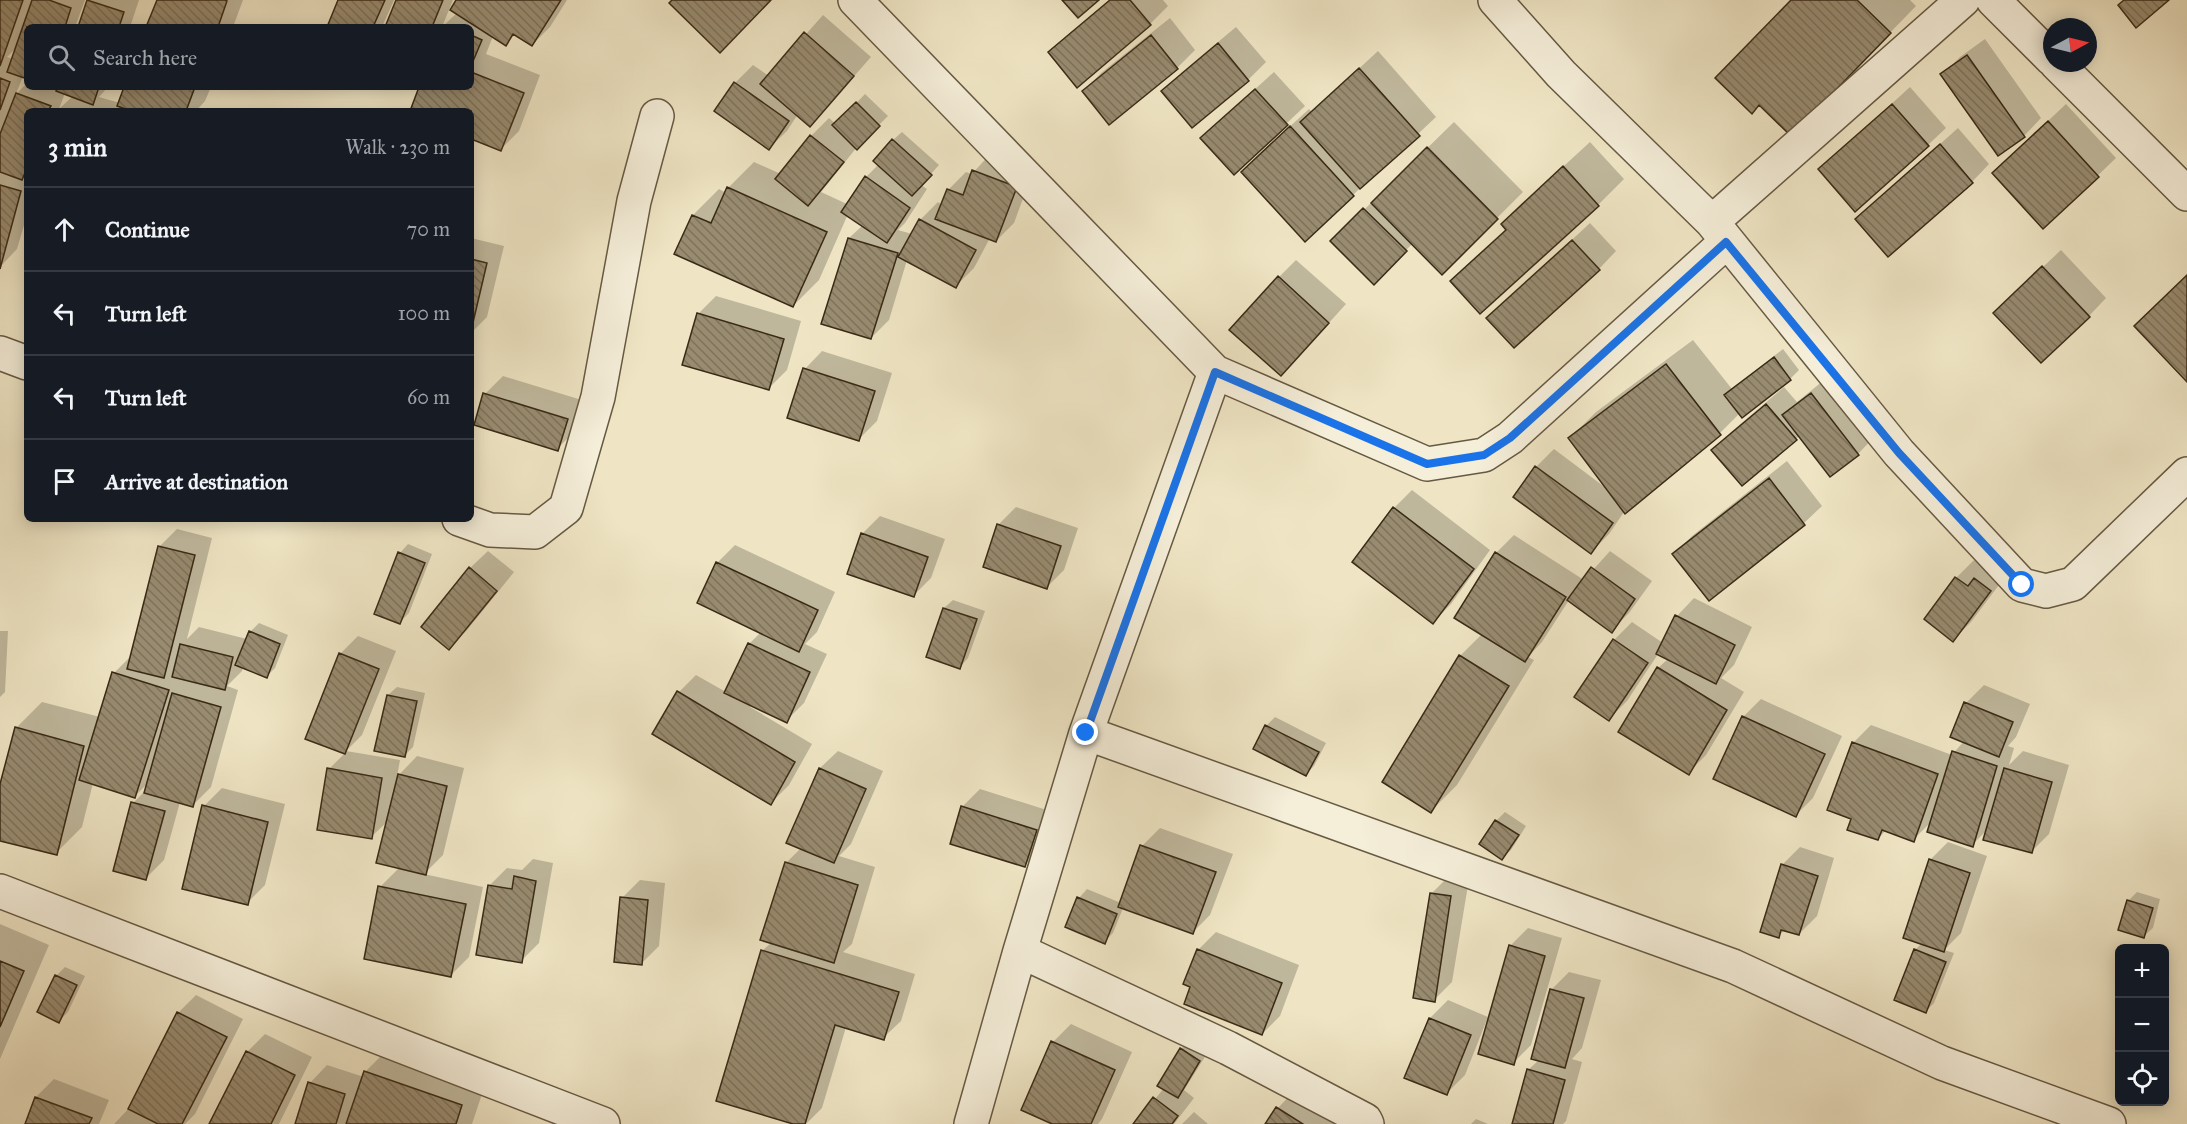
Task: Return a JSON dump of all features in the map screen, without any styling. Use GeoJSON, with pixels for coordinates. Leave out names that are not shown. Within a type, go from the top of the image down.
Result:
{"type":"FeatureCollection","features":[{"type":"Feature","properties":{"kind":"street"},"geometry":{"type":"LineString","coordinates":[[855,0],[1215,372],[1427,464],[1484,455],[1510,438],[1719,232],[1963,0]]}},
{"type":"Feature","properties":{"kind":"street"},"geometry":{"type":"LineString","coordinates":[[1496,0],[1561,74],[1719,232],[1899,453],[2022,585],[2046,591],[2073,585],[2187,474]]}},
{"type":"Feature","properties":{"kind":"street"},"geometry":{"type":"LineString","coordinates":[[1993,0],[2043,50]]}},
{"type":"Feature","properties":{"kind":"street"},"geometry":{"type":"LineString","coordinates":[[2065,72],[2187,194]]}},
{"type":"Feature","properties":{"kind":"street"},"geometry":{"type":"LineString","coordinates":[[467,522],[490,530],[534,532],[566,508],[598,397],[634,201],[657,116]]}},
{"type":"Feature","properties":{"kind":"street"},"geometry":{"type":"LineString","coordinates":[[0,353],[24,362]]}},
{"type":"Feature","properties":{"kind":"street"},"geometry":{"type":"LineString","coordinates":[[971,1124],[1020,951],[1086,733],[1215,372]]}},
{"type":"Feature","properties":{"kind":"street"},"geometry":{"type":"LineString","coordinates":[[1086,733],[1733,966],[1942,1063],[2109,1124]]}},
{"type":"Feature","properties":{"kind":"street"},"geometry":{"type":"LineString","coordinates":[[0,891],[603,1124]]}},
{"type":"Feature","properties":{"kind":"street"},"geometry":{"type":"LineString","coordinates":[[1020,951],[1228,1048],[1365,1120],[1367,1124]]}},
{"type":"Feature","properties":{"kind":"building"},"geometry":{"type":"Polygon","coordinates":[[[0,0],[23,0],[0,66],[0,0]]]}},
{"type":"Feature","properties":{"kind":"building"},"geometry":{"type":"Polygon","coordinates":[[[32,0],[49,0],[71,8],[66,24],[24,24],[24,78],[7,72],[32,0]]]}},
{"type":"Feature","properties":{"kind":"building"},"geometry":{"type":"Polygon","coordinates":[[[87,0],[124,12],[120,24],[79,24],[87,0]]]}},
{"type":"Feature","properties":{"kind":"building"},"geometry":{"type":"Polygon","coordinates":[[[157,0],[227,1],[219,24],[147,24],[157,0]]]}},
{"type":"Feature","properties":{"kind":"building"},"geometry":{"type":"Polygon","coordinates":[[[338,0],[385,0],[374,24],[328,24],[338,0]]]}},
{"type":"Feature","properties":{"kind":"building"},"geometry":{"type":"Polygon","coordinates":[[[396,0],[443,0],[433,24],[386,24],[396,0]]]}},
{"type":"Feature","properties":{"kind":"building"},"geometry":{"type":"Polygon","coordinates":[[[456,0],[561,0],[532,46],[513,34],[506,46],[450,10],[456,0]]]}},
{"type":"Feature","properties":{"kind":"building"},"geometry":{"type":"Polygon","coordinates":[[[672,0],[771,0],[720,53],[669,3],[672,0]]]}},
{"type":"Feature","properties":{"kind":"building"},"geometry":{"type":"Polygon","coordinates":[[[1062,0],[1099,0],[1078,18],[1062,0]]]}},
{"type":"Feature","properties":{"kind":"building"},"geometry":{"type":"Polygon","coordinates":[[[1110,0],[1130,0],[1151,25],[1077,88],[1048,52],[1110,0]]]}},
{"type":"Feature","properties":{"kind":"building"},"geometry":{"type":"Polygon","coordinates":[[[1791,0],[1857,0],[1891,33],[1791,136],[1759,105],[1752,114],[1715,78],[1791,0]]]}},
{"type":"Feature","properties":{"kind":"building"},"geometry":{"type":"Polygon","coordinates":[[[2124,0],[2169,0],[2136,28],[2118,5],[2124,0]]]}},
{"type":"Feature","properties":{"kind":"building"},"geometry":{"type":"Polygon","coordinates":[[[804,32],[854,76],[810,127],[760,84],[804,32]]]}},
{"type":"Feature","properties":{"kind":"building"},"geometry":{"type":"Polygon","coordinates":[[[1151,35],[1178,69],[1109,125],[1082,91],[1151,35]]]}},
{"type":"Feature","properties":{"kind":"building"},"geometry":{"type":"Polygon","coordinates":[[[474,36],[482,40],[474,59],[474,36]]]}},
{"type":"Feature","properties":{"kind":"building"},"geometry":{"type":"Polygon","coordinates":[[[1218,43],[1249,81],[1192,128],[1161,91],[1218,43]]]}},
{"type":"Feature","properties":{"kind":"building"},"geometry":{"type":"Polygon","coordinates":[[[1967,55],[2025,137],[1998,156],[1940,74],[1967,55]]]}},
{"type":"Feature","properties":{"kind":"building"},"geometry":{"type":"Polygon","coordinates":[[[1359,68],[1420,136],[1360,189],[1300,122],[1359,68]]]}},
{"type":"Feature","properties":{"kind":"building"},"geometry":{"type":"Polygon","coordinates":[[[474,73],[524,93],[501,151],[474,140],[474,108],[411,108],[418,90],[474,90],[474,73]]]}},
{"type":"Feature","properties":{"kind":"building"},"geometry":{"type":"Polygon","coordinates":[[[0,78],[10,82],[0,110],[0,78]]]}},
{"type":"Feature","properties":{"kind":"building"},"geometry":{"type":"Polygon","coordinates":[[[734,82],[789,121],[769,150],[714,111],[734,82]]]}},
{"type":"Feature","properties":{"kind":"building"},"geometry":{"type":"Polygon","coordinates":[[[1255,89],[1288,125],[1234,175],[1200,138],[1255,89]]]}},
{"type":"Feature","properties":{"kind":"building"},"geometry":{"type":"Polygon","coordinates":[[[56,90],[98,90],[93,105],[56,90]]]}},
{"type":"Feature","properties":{"kind":"building"},"geometry":{"type":"Polygon","coordinates":[[[123,90],[194,90],[187,108],[123,108],[117,106],[123,90]]]}},
{"type":"Feature","properties":{"kind":"building"},"geometry":{"type":"Polygon","coordinates":[[[16,93],[51,106],[50,108],[24,108],[24,175],[22,180],[0,172],[0,134],[16,93]]]}},
{"type":"Feature","properties":{"kind":"building"},"geometry":{"type":"Polygon","coordinates":[[[856,102],[880,126],[857,150],[832,125],[856,102]]]}},
{"type":"Feature","properties":{"kind":"building"},"geometry":{"type":"Polygon","coordinates":[[[1892,104],[1929,146],[1855,212],[1818,169],[1892,104]]]}},
{"type":"Feature","properties":{"kind":"building"},"geometry":{"type":"Polygon","coordinates":[[[2048,121],[2099,177],[2043,229],[1992,173],[2048,121]]]}},
{"type":"Feature","properties":{"kind":"building"},"geometry":{"type":"Polygon","coordinates":[[[1290,126],[1354,196],[1305,242],[1241,172],[1290,126]]]}},
{"type":"Feature","properties":{"kind":"building"},"geometry":{"type":"Polygon","coordinates":[[[810,135],[844,162],[808,206],[775,179],[810,135]]]}},
{"type":"Feature","properties":{"kind":"building"},"geometry":{"type":"Polygon","coordinates":[[[892,139],[932,175],[912,196],[873,161],[892,139]]]}},
{"type":"Feature","properties":{"kind":"building"},"geometry":{"type":"Polygon","coordinates":[[[1940,144],[1973,183],[1888,257],[1855,219],[1940,144]]]}},
{"type":"Feature","properties":{"kind":"building"},"geometry":{"type":"Polygon","coordinates":[[[1427,147],[1498,219],[1442,275],[1371,203],[1427,147]]]}},
{"type":"Feature","properties":{"kind":"building"},"geometry":{"type":"Polygon","coordinates":[[[1563,166],[1599,206],[1480,314],[1450,281],[1506,230],[1501,224],[1563,166]]]}},
{"type":"Feature","properties":{"kind":"building"},"geometry":{"type":"Polygon","coordinates":[[[972,170],[1017,187],[996,242],[935,219],[947,189],[963,195],[972,170]]]}},
{"type":"Feature","properties":{"kind":"building"},"geometry":{"type":"Polygon","coordinates":[[[865,176],[910,208],[887,243],[841,212],[865,176]]]}},
{"type":"Feature","properties":{"kind":"building"},"geometry":{"type":"Polygon","coordinates":[[[0,185],[21,191],[0,269],[0,185]]]}},
{"type":"Feature","properties":{"kind":"building"},"geometry":{"type":"Polygon","coordinates":[[[727,187],[827,232],[793,307],[674,254],[692,215],[711,223],[727,187]]]}},
{"type":"Feature","properties":{"kind":"building"},"geometry":{"type":"Polygon","coordinates":[[[1363,208],[1407,251],[1374,285],[1330,241],[1363,208]]]}},
{"type":"Feature","properties":{"kind":"building"},"geometry":{"type":"Polygon","coordinates":[[[919,219],[976,250],[956,288],[898,257],[919,219]]]}},
{"type":"Feature","properties":{"kind":"building"},"geometry":{"type":"Polygon","coordinates":[[[848,238],[898,253],[871,339],[821,324],[848,238]]]}},
{"type":"Feature","properties":{"kind":"building"},"geometry":{"type":"Polygon","coordinates":[[[1572,240],[1600,270],[1514,348],[1486,318],[1572,240]]]}},
{"type":"Feature","properties":{"kind":"building"},"geometry":{"type":"Polygon","coordinates":[[[474,260],[487,263],[474,318],[474,260]]]}},
{"type":"Feature","properties":{"kind":"building"},"geometry":{"type":"Polygon","coordinates":[[[2042,266],[2090,317],[2041,363],[1993,313],[2042,266]]]}},
{"type":"Feature","properties":{"kind":"building"},"geometry":{"type":"Polygon","coordinates":[[[2187,275],[2187,382],[2134,326],[2187,275]]]}},
{"type":"Feature","properties":{"kind":"building"},"geometry":{"type":"Polygon","coordinates":[[[1278,276],[1329,323],[1281,376],[1229,330],[1278,276]]]}},
{"type":"Feature","properties":{"kind":"building"},"geometry":{"type":"Polygon","coordinates":[[[697,313],[784,339],[769,390],[682,365],[697,313]]]}},
{"type":"Feature","properties":{"kind":"building"},"geometry":{"type":"Polygon","coordinates":[[[1774,357],[1791,380],[1742,418],[1724,395],[1774,357]]]}},
{"type":"Feature","properties":{"kind":"building"},"geometry":{"type":"Polygon","coordinates":[[[1666,364],[1721,435],[1625,514],[1568,438],[1666,364]]]}},
{"type":"Feature","properties":{"kind":"building"},"geometry":{"type":"Polygon","coordinates":[[[803,368],[875,391],[859,441],[787,418],[803,368]]]}},
{"type":"Feature","properties":{"kind":"building"},"geometry":{"type":"Polygon","coordinates":[[[483,393],[568,419],[558,451],[474,425],[483,393]]]}},
{"type":"Feature","properties":{"kind":"building"},"geometry":{"type":"Polygon","coordinates":[[[1811,393],[1859,455],[1830,477],[1782,415],[1811,393]]]}},
{"type":"Feature","properties":{"kind":"building"},"geometry":{"type":"Polygon","coordinates":[[[1766,404],[1797,440],[1742,486],[1711,450],[1766,404]]]}},
{"type":"Feature","properties":{"kind":"building"},"geometry":{"type":"Polygon","coordinates":[[[1535,466],[1613,523],[1591,554],[1513,497],[1535,466]]]}},
{"type":"Feature","properties":{"kind":"building"},"geometry":{"type":"Polygon","coordinates":[[[1769,478],[1805,525],[1709,601],[1672,554],[1769,478]]]}},
{"type":"Feature","properties":{"kind":"building"},"geometry":{"type":"Polygon","coordinates":[[[1393,507],[1474,569],[1433,624],[1352,562],[1393,507]]]}},
{"type":"Feature","properties":{"kind":"building"},"geometry":{"type":"Polygon","coordinates":[[[997,524],[1061,546],[1047,589],[983,567],[997,524]]]}},
{"type":"Feature","properties":{"kind":"building"},"geometry":{"type":"Polygon","coordinates":[[[861,533],[928,557],[914,597],[847,574],[861,533]]]}},
{"type":"Feature","properties":{"kind":"building"},"geometry":{"type":"Polygon","coordinates":[[[158,546],[195,555],[164,678],[127,669],[158,546]]]}},
{"type":"Feature","properties":{"kind":"building"},"geometry":{"type":"Polygon","coordinates":[[[398,552],[425,563],[400,624],[374,614],[398,552]]]}},
{"type":"Feature","properties":{"kind":"building"},"geometry":{"type":"Polygon","coordinates":[[[1495,552],[1566,597],[1525,662],[1454,618],[1495,552]]]}},
{"type":"Feature","properties":{"kind":"building"},"geometry":{"type":"Polygon","coordinates":[[[716,562],[818,610],[799,652],[697,603],[716,562]]]}},
{"type":"Feature","properties":{"kind":"building"},"geometry":{"type":"Polygon","coordinates":[[[469,567],[497,591],[449,650],[421,627],[469,567]]]}},
{"type":"Feature","properties":{"kind":"building"},"geometry":{"type":"Polygon","coordinates":[[[1591,567],[1635,599],[1612,633],[1567,600],[1591,567]]]}},
{"type":"Feature","properties":{"kind":"building"},"geometry":{"type":"Polygon","coordinates":[[[1955,577],[1968,586],[1974,578],[1991,591],[1953,642],[1924,619],[1955,577]]]}},
{"type":"Feature","properties":{"kind":"building"},"geometry":{"type":"Polygon","coordinates":[[[943,608],[977,619],[960,669],[926,657],[943,608]]]}},
{"type":"Feature","properties":{"kind":"building"},"geometry":{"type":"Polygon","coordinates":[[[1675,615],[1735,645],[1716,684],[1656,654],[1675,615]]]}},
{"type":"Feature","properties":{"kind":"building"},"geometry":{"type":"Polygon","coordinates":[[[249,631],[280,644],[267,678],[235,665],[249,631]]]}},
{"type":"Feature","properties":{"kind":"building"},"geometry":{"type":"Polygon","coordinates":[[[1613,639],[1648,663],[1609,721],[1574,697],[1613,639]]]}},
{"type":"Feature","properties":{"kind":"building"},"geometry":{"type":"Polygon","coordinates":[[[748,643],[810,672],[787,723],[724,693],[748,643]]]}},
{"type":"Feature","properties":{"kind":"building"},"geometry":{"type":"Polygon","coordinates":[[[180,644],[233,657],[225,690],[172,677],[180,644]]]}},
{"type":"Feature","properties":{"kind":"building"},"geometry":{"type":"Polygon","coordinates":[[[339,653],[379,669],[345,754],[305,739],[339,653]]]}},
{"type":"Feature","properties":{"kind":"building"},"geometry":{"type":"Polygon","coordinates":[[[1459,655],[1509,686],[1431,813],[1382,782],[1459,655]]]}},
{"type":"Feature","properties":{"kind":"building"},"geometry":{"type":"Polygon","coordinates":[[[1657,667],[1727,710],[1689,775],[1618,732],[1657,667]]]}},
{"type":"Feature","properties":{"kind":"building"},"geometry":{"type":"Polygon","coordinates":[[[112,672],[169,690],[135,798],[79,780],[112,672]]]}},
{"type":"Feature","properties":{"kind":"building"},"geometry":{"type":"Polygon","coordinates":[[[677,691],[795,762],[771,805],[652,734],[677,691]]]}},
{"type":"Feature","properties":{"kind":"building"},"geometry":{"type":"Polygon","coordinates":[[[172,693],[221,707],[193,807],[144,793],[172,693]]]}},
{"type":"Feature","properties":{"kind":"building"},"geometry":{"type":"Polygon","coordinates":[[[387,695],[417,701],[405,757],[374,751],[387,695]]]}},
{"type":"Feature","properties":{"kind":"building"},"geometry":{"type":"Polygon","coordinates":[[[1964,702],[2013,722],[1999,757],[1950,737],[1964,702]]]}},
{"type":"Feature","properties":{"kind":"building"},"geometry":{"type":"Polygon","coordinates":[[[1742,716],[1825,754],[1796,817],[1713,779],[1742,716]]]}},
{"type":"Feature","properties":{"kind":"building"},"geometry":{"type":"Polygon","coordinates":[[[1265,725],[1319,752],[1306,776],[1253,749],[1265,725]]]}},
{"type":"Feature","properties":{"kind":"building"},"geometry":{"type":"Polygon","coordinates":[[[15,727],[84,746],[57,855],[0,841],[0,784],[15,727]]]}},
{"type":"Feature","properties":{"kind":"building"},"geometry":{"type":"Polygon","coordinates":[[[1852,742],[1938,774],[1914,842],[1882,830],[1878,840],[1847,830],[1851,819],[1827,810],[1852,742]]]}},
{"type":"Feature","properties":{"kind":"building"},"geometry":{"type":"Polygon","coordinates":[[[1952,751],[1997,766],[1973,847],[1927,832],[1952,751]]]}},
{"type":"Feature","properties":{"kind":"building"},"geometry":{"type":"Polygon","coordinates":[[[327,768],[382,778],[372,839],[317,830],[327,768]]]}},
{"type":"Feature","properties":{"kind":"building"},"geometry":{"type":"Polygon","coordinates":[[[819,768],[866,789],[834,863],[786,843],[819,768]]]}},
{"type":"Feature","properties":{"kind":"building"},"geometry":{"type":"Polygon","coordinates":[[[2004,768],[2052,782],[2032,853],[1983,840],[2004,768]]]}},
{"type":"Feature","properties":{"kind":"building"},"geometry":{"type":"Polygon","coordinates":[[[398,774],[447,786],[426,875],[376,863],[398,774]]]}},
{"type":"Feature","properties":{"kind":"building"},"geometry":{"type":"Polygon","coordinates":[[[131,802],[165,811],[146,880],[113,871],[131,802]]]}},
{"type":"Feature","properties":{"kind":"building"},"geometry":{"type":"Polygon","coordinates":[[[202,805],[268,822],[248,905],[182,889],[202,805]]]}},
{"type":"Feature","properties":{"kind":"building"},"geometry":{"type":"Polygon","coordinates":[[[961,806],[1037,830],[1025,867],[950,844],[961,806]]]}},
{"type":"Feature","properties":{"kind":"building"},"geometry":{"type":"Polygon","coordinates":[[[1495,820],[1519,835],[1502,860],[1479,844],[1495,820]]]}},
{"type":"Feature","properties":{"kind":"building"},"geometry":{"type":"Polygon","coordinates":[[[1140,845],[1216,872],[1193,934],[1118,907],[1140,845]]]}},
{"type":"Feature","properties":{"kind":"building"},"geometry":{"type":"Polygon","coordinates":[[[1929,859],[1970,873],[1944,952],[1903,938],[1929,859]]]}},
{"type":"Feature","properties":{"kind":"building"},"geometry":{"type":"Polygon","coordinates":[[[785,862],[858,885],[834,963],[760,940],[785,862]]]}},
{"type":"Feature","properties":{"kind":"building"},"geometry":{"type":"Polygon","coordinates":[[[1781,864],[1818,876],[1799,935],[1781,930],[1779,938],[1760,932],[1781,864]]]}},
{"type":"Feature","properties":{"kind":"building"},"geometry":{"type":"Polygon","coordinates":[[[514,876],[536,881],[522,963],[476,955],[488,885],[512,889],[514,876]]]}},
{"type":"Feature","properties":{"kind":"building"},"geometry":{"type":"Polygon","coordinates":[[[378,886],[466,904],[451,977],[364,959],[378,886]]]}},
{"type":"Feature","properties":{"kind":"building"},"geometry":{"type":"Polygon","coordinates":[[[1430,893],[1451,896],[1435,1002],[1413,998],[1430,893]]]}},
{"type":"Feature","properties":{"kind":"building"},"geometry":{"type":"Polygon","coordinates":[[[620,897],[648,900],[642,965],[614,962],[620,897]]]}},
{"type":"Feature","properties":{"kind":"building"},"geometry":{"type":"Polygon","coordinates":[[[1077,897],[1117,914],[1105,944],[1065,927],[1077,897]]]}},
{"type":"Feature","properties":{"kind":"building"},"geometry":{"type":"Polygon","coordinates":[[[2127,900],[2153,908],[2144,938],[2118,930],[2127,900]]]}},
{"type":"Feature","properties":{"kind":"building"},"geometry":{"type":"Polygon","coordinates":[[[1509,945],[1545,956],[1514,1065],[1478,1054],[1509,945]]]}},
{"type":"Feature","properties":{"kind":"building"},"geometry":{"type":"Polygon","coordinates":[[[1197,949],[1282,983],[1262,1035],[1184,1004],[1190,987],[1183,984],[1197,949]]]}},
{"type":"Feature","properties":{"kind":"building"},"geometry":{"type":"Polygon","coordinates":[[[1914,949],[1946,962],[1926,1013],[1894,1000],[1914,949]]]}},
{"type":"Feature","properties":{"kind":"building"},"geometry":{"type":"Polygon","coordinates":[[[761,950],[899,992],[884,1040],[835,1025],[805,1124],[793,1124],[716,1101],[761,950]]]}},
{"type":"Feature","properties":{"kind":"building"},"geometry":{"type":"Polygon","coordinates":[[[0,961],[24,971],[0,1027],[0,961]]]}},
{"type":"Feature","properties":{"kind":"building"},"geometry":{"type":"Polygon","coordinates":[[[55,975],[77,985],[59,1023],[37,1012],[55,975]]]}},
{"type":"Feature","properties":{"kind":"building"},"geometry":{"type":"Polygon","coordinates":[[[1550,989],[1584,998],[1565,1068],[1531,1059],[1550,989]]]}},
{"type":"Feature","properties":{"kind":"building"},"geometry":{"type":"Polygon","coordinates":[[[177,1012],[227,1037],[182,1124],[158,1124],[128,1109],[177,1012]]]}},
{"type":"Feature","properties":{"kind":"building"},"geometry":{"type":"Polygon","coordinates":[[[1429,1018],[1471,1035],[1447,1095],[1404,1078],[1429,1018]]]}},
{"type":"Feature","properties":{"kind":"building"},"geometry":{"type":"Polygon","coordinates":[[[1051,1041],[1115,1070],[1091,1124],[1052,1124],[1021,1110],[1051,1041]]]}},
{"type":"Feature","properties":{"kind":"building"},"geometry":{"type":"Polygon","coordinates":[[[1180,1048],[1200,1061],[1178,1098],[1157,1086],[1180,1048]]]}},
{"type":"Feature","properties":{"kind":"building"},"geometry":{"type":"Polygon","coordinates":[[[246,1051],[295,1075],[271,1124],[209,1124],[246,1051]]]}},
{"type":"Feature","properties":{"kind":"building"},"geometry":{"type":"Polygon","coordinates":[[[1527,1069],[1565,1080],[1553,1124],[1512,1124],[1527,1069]]]}},
{"type":"Feature","properties":{"kind":"building"},"geometry":{"type":"Polygon","coordinates":[[[364,1071],[462,1105],[456,1124],[346,1124],[364,1071]]]}},
{"type":"Feature","properties":{"kind":"building"},"geometry":{"type":"Polygon","coordinates":[[[308,1082],[345,1094],[336,1124],[295,1124],[308,1082]]]}},
{"type":"Feature","properties":{"kind":"building"},"geometry":{"type":"Polygon","coordinates":[[[35,1097],[92,1118],[89,1124],[25,1124],[35,1097]]]}},
{"type":"Feature","properties":{"kind":"building"},"geometry":{"type":"Polygon","coordinates":[[[1153,1097],[1178,1116],[1172,1124],[1133,1124],[1153,1097]]]}},
{"type":"Feature","properties":{"kind":"building"},"geometry":{"type":"Polygon","coordinates":[[[1276,1107],[1303,1124],[1265,1124],[1276,1107]]]}},
{"type":"Feature","properties":{"kind":"route"},"geometry":{"type":"LineString","coordinates":[[1086,733],[1215,372],[1427,464],[1484,455],[1510,438],[1726,242],[1899,453],[2022,585]]}}]}
